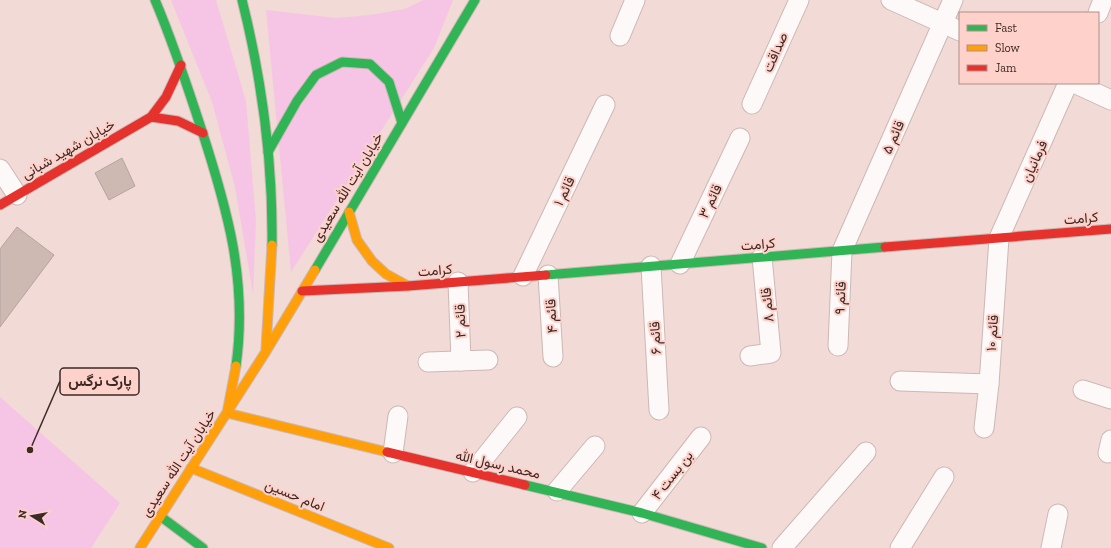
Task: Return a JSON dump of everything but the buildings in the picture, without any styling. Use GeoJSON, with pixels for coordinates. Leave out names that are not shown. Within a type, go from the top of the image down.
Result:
{"type":"FeatureCollection","features":[{"type":"Feature","properties":{"kind":"street"},"geometry":{"type":"LineString","coordinates":[[155,0],[181,65],[203,133],[233,241],[240,316],[239,348],[227,413]]}},
{"type":"Feature","properties":{"kind":"street","name":"خیابان آیت الله سعیدی"},"geometry":{"type":"LineString","coordinates":[[242,0],[250,31],[261,88],[268,152],[272,235],[265,353]]}},
{"type":"Feature","properties":{"kind":"street","name":"خیابان آیت الله سعیدی"},"geometry":{"type":"LineString","coordinates":[[140,548],[265,353],[475,0]]}},
{"type":"Feature","properties":{"kind":"street"},"geometry":{"type":"LineString","coordinates":[[620,36],[635,0]]}},
{"type":"Feature","properties":{"kind":"street","name":"صداقت"},"geometry":{"type":"LineString","coordinates":[[752,104],[798,0]]}},
{"type":"Feature","properties":{"kind":"street"},"geometry":{"type":"LineString","coordinates":[[892,0],[959,31]]}},
{"type":"Feature","properties":{"kind":"street","name":"قائم ۵"},"geometry":{"type":"LineString","coordinates":[[842,251],[953,0]]}},
{"type":"Feature","properties":{"kind":"street"},"geometry":{"type":"LineString","coordinates":[[1098,12],[1103,0]]}},
{"type":"Feature","properties":{"kind":"street","name":"خیابان آیت الله سعیدی"},"geometry":{"type":"LineString","coordinates":[[454,36],[457,14]]}},
{"type":"Feature","properties":{"kind":"street"},"geometry":{"type":"LineString","coordinates":[[268,152],[296,101],[316,75],[342,62],[370,64],[389,82],[402,123]]}},
{"type":"Feature","properties":{"kind":"street"},"geometry":{"type":"LineString","coordinates":[[151,117],[166,97],[181,65]]}},
{"type":"Feature","properties":{"kind":"street","name":"فرمانیان"},"geometry":{"type":"LineString","coordinates":[[999,238],[1068,84]]}},
{"type":"Feature","properties":{"kind":"street"},"geometry":{"type":"LineString","coordinates":[[1076,84],[1111,100]]}},
{"type":"Feature","properties":{"kind":"street","name":"قائم ۱"},"geometry":{"type":"LineString","coordinates":[[523,276],[605,105]]}},
{"type":"Feature","properties":{"kind":"street"},"geometry":{"type":"LineString","coordinates":[[151,117],[173,119],[203,133]]}},
{"type":"Feature","properties":{"kind":"street","name":"خیابان شهید شبانی"},"geometry":{"type":"LineString","coordinates":[[0,205],[151,117]]}},
{"type":"Feature","properties":{"kind":"street","name":"قائم ۳"},"geometry":{"type":"LineString","coordinates":[[680,264],[740,138]]}},
{"type":"Feature","properties":{"kind":"street"},"geometry":{"type":"LineString","coordinates":[[0,169],[17,195]]}},
{"type":"Feature","properties":{"kind":"street"},"geometry":{"type":"LineString","coordinates":[[349,212],[357,240],[372,262],[386,274],[408,286]]}},
{"type":"Feature","properties":{"kind":"street","name":"کرامت"},"geometry":{"type":"LineString","coordinates":[[302,291],[408,286],[1111,229]]}},
{"type":"Feature","properties":{"kind":"street","name":"قائم ۱۰"},"geometry":{"type":"LineString","coordinates":[[984,428],[989,384],[999,238]]}},
{"type":"Feature","properties":{"kind":"street","name":"قائم ۹"},"geometry":{"type":"LineString","coordinates":[[838,346],[842,251]]}},
{"type":"Feature","properties":{"kind":"street","name":"قائم ۸"},"geometry":{"type":"LineString","coordinates":[[750,356],[771,353],[762,257]]}},
{"type":"Feature","properties":{"kind":"street","name":"قائم ۶"},"geometry":{"type":"LineString","coordinates":[[651,266],[659,410]]}},
{"type":"Feature","properties":{"kind":"street","name":"قائم ۴"},"geometry":{"type":"LineString","coordinates":[[548,275],[553,357]]}},
{"type":"Feature","properties":{"kind":"street","name":"قائم ۲"},"geometry":{"type":"LineString","coordinates":[[458,282],[461,361]]}},
{"type":"Feature","properties":{"kind":"street"},"geometry":{"type":"LineString","coordinates":[[428,362],[488,360]]}},
{"type":"Feature","properties":{"kind":"street"},"geometry":{"type":"LineString","coordinates":[[900,381],[989,384]]}},
{"type":"Feature","properties":{"kind":"street"},"geometry":{"type":"LineString","coordinates":[[1083,390],[1111,398]]}},
{"type":"Feature","properties":{"kind":"street","name":"محمد رسول الله"},"geometry":{"type":"LineString","coordinates":[[227,413],[642,513],[762,548]]}},
{"type":"Feature","properties":{"kind":"street"},"geometry":{"type":"LineString","coordinates":[[394,453],[398,416]]}},
{"type":"Feature","properties":{"kind":"street"},"geometry":{"type":"LineString","coordinates":[[473,472],[517,416]]}},
{"type":"Feature","properties":{"kind":"street","name":"بن بست ۴"},"geometry":{"type":"LineString","coordinates":[[642,513],[701,437]]}},
{"type":"Feature","properties":{"kind":"street"},"geometry":{"type":"LineString","coordinates":[[557,492],[595,446]]}},
{"type":"Feature","properties":{"kind":"street"},"geometry":{"type":"LineString","coordinates":[[782,548],[866,452]]}},
{"type":"Feature","properties":{"kind":"street","name":"امام حسین"},"geometry":{"type":"LineString","coordinates":[[191,468],[389,548]]}},
{"type":"Feature","properties":{"kind":"street"},"geometry":{"type":"LineString","coordinates":[[900,548],[944,477]]}},
{"type":"Feature","properties":{"kind":"street"},"geometry":{"type":"LineString","coordinates":[[1051,548],[1058,514]]}},
{"type":"Feature","properties":{"kind":"street"},"geometry":{"type":"LineString","coordinates":[[160,516],[203,548]]}},
{"type":"Feature","properties":{"kind":"shaded area"},"geometry":{"type":"Polygon","coordinates":[[[171,0],[216,0],[246,101],[256,221],[253,294],[235,187],[212,102],[171,0]]]}},
{"type":"Feature","properties":{"kind":"shaded area"},"geometry":{"type":"Polygon","coordinates":[[[423,0],[453,0],[434,48],[291,272],[266,10],[336,18],[370,15],[405,9],[423,0]]]}},
{"type":"Feature","properties":{"kind":"shaded area"},"geometry":{"type":"Polygon","coordinates":[[[0,397],[120,503],[91,548],[0,548],[0,397]]]}},
{"type":"Feature","properties":{"kind":"traffic: fast"},"geometry":{"type":"LineString","coordinates":[[155,0],[174,48],[210,158],[227,216],[237,274],[239,304],[239,334],[236,366]]}},
{"type":"Feature","properties":{"kind":"traffic: fast"},"geometry":{"type":"LineString","coordinates":[[242,0],[261,91],[265,121],[271,183],[272,245]]}},
{"type":"Feature","properties":{"kind":"traffic: fast"},"geometry":{"type":"LineString","coordinates":[[315,270],[475,0]]}},
{"type":"Feature","properties":{"kind":"traffic: fast"},"geometry":{"type":"LineString","coordinates":[[268,152],[297,101],[316,75],[342,62],[370,64],[389,82],[402,123]]}},
{"type":"Feature","properties":{"kind":"traffic: fast"},"geometry":{"type":"LineString","coordinates":[[546,275],[885,247]]}},
{"type":"Feature","properties":{"kind":"traffic: fast"},"geometry":{"type":"LineString","coordinates":[[525,485],[642,513],[762,548]]}},
{"type":"Feature","properties":{"kind":"traffic: fast"},"geometry":{"type":"LineString","coordinates":[[160,516],[203,548]]}},
{"type":"Feature","properties":{"kind":"traffic: slow"},"geometry":{"type":"LineString","coordinates":[[349,212],[357,240],[372,261],[386,274],[408,286]]}},
{"type":"Feature","properties":{"kind":"traffic: slow"},"geometry":{"type":"LineString","coordinates":[[266,348],[272,245]]}},
{"type":"Feature","properties":{"kind":"traffic: slow"},"geometry":{"type":"LineString","coordinates":[[140,548],[265,353],[315,270]]}},
{"type":"Feature","properties":{"kind":"traffic: slow"},"geometry":{"type":"LineString","coordinates":[[236,366],[227,413],[387,452]]}},
{"type":"Feature","properties":{"kind":"traffic: slow"},"geometry":{"type":"LineString","coordinates":[[191,468],[389,548]]}},
{"type":"Feature","properties":{"kind":"traffic: jam"},"geometry":{"type":"LineString","coordinates":[[0,205],[151,117],[166,97],[181,65]]}},
{"type":"Feature","properties":{"kind":"traffic: jam"},"geometry":{"type":"LineString","coordinates":[[151,117],[178,121],[203,133]]}},
{"type":"Feature","properties":{"kind":"traffic: jam"},"geometry":{"type":"LineString","coordinates":[[885,247],[1111,229]]}},
{"type":"Feature","properties":{"kind":"traffic: jam"},"geometry":{"type":"LineString","coordinates":[[302,291],[408,286],[546,275]]}},
{"type":"Feature","properties":{"kind":"traffic: jam"},"geometry":{"type":"LineString","coordinates":[[387,452],[525,485]]}},
{"type":"Feature","properties":{"kind":"place","name":"پارک نرگس"},"geometry":{"type":"Point","coordinates":[30,450]}}]}
